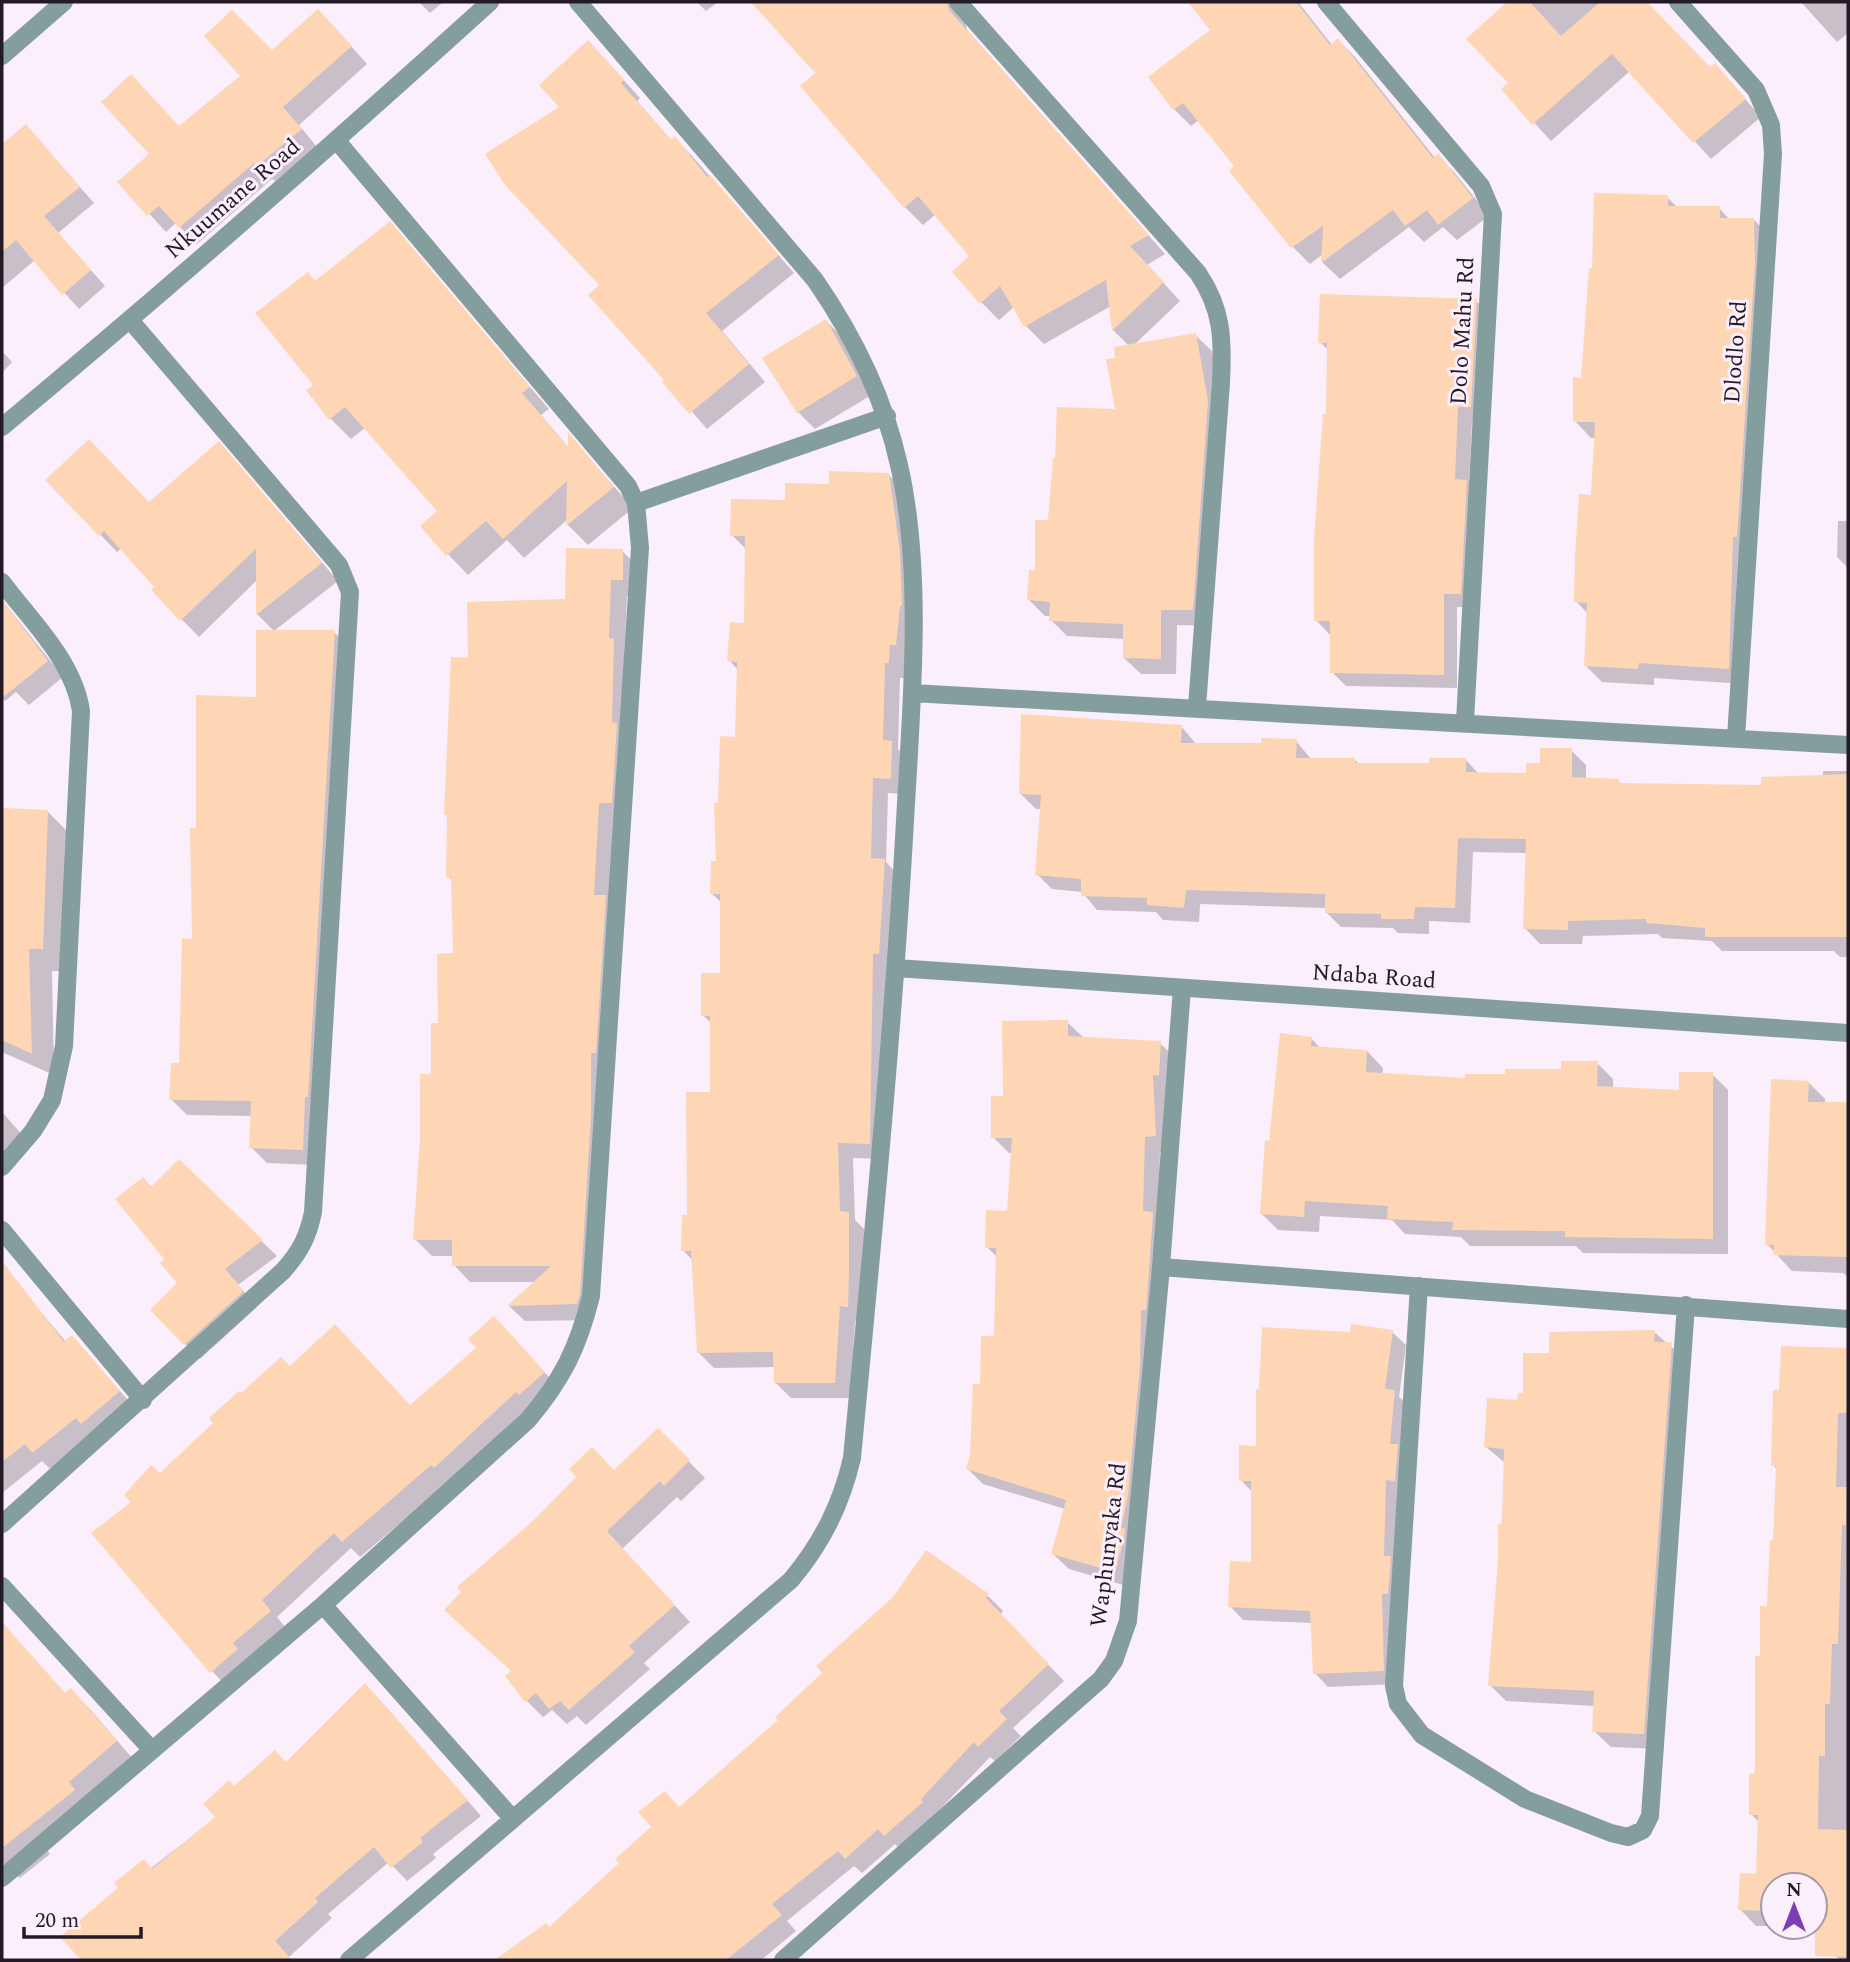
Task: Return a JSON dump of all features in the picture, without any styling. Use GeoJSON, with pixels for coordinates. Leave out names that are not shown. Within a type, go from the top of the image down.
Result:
{"type":"FeatureCollection","features":[{"type":"Feature","properties":{"kind":"street"},"geometry":{"type":"LineString","coordinates":[[2,56],[64,2]]}},
{"type":"Feature","properties":{"kind":"street","name":"Nkuumane Road"},"geometry":{"type":"LineString","coordinates":[[2,427],[337,141],[490,2]]}},
{"type":"Feature","properties":{"kind":"street"},"geometry":{"type":"LineString","coordinates":[[349,1960],[791,1580],[830,1526],[845,1492],[852,1458],[897,968],[912,693],[908,525],[900,469],[887,416],[864,359],[815,280],[579,2]]}},
{"type":"Feature","properties":{"kind":"street"},"geometry":{"type":"LineString","coordinates":[[958,2],[1198,273],[1217,307],[1222,352],[1221,383],[1197,707]]}},
{"type":"Feature","properties":{"kind":"street","name":"Dolo Mahu Rd"},"geometry":{"type":"LineString","coordinates":[[1326,2],[1481,186],[1493,214],[1465,721]]}},
{"type":"Feature","properties":{"kind":"street","name":"Dlodlo Rd"},"geometry":{"type":"LineString","coordinates":[[1678,2],[1756,90],[1772,125],[1773,154],[1736,738]]}},
{"type":"Feature","properties":{"kind":"street"},"geometry":{"type":"LineString","coordinates":[[2,1878],[323,1605],[528,1420],[553,1390],[572,1359],[591,1296],[640,548],[636,503],[628,486],[337,141]]}},
{"type":"Feature","properties":{"kind":"street"},"geometry":{"type":"LineString","coordinates":[[2,1524],[143,1400],[283,1271],[299,1253],[309,1233],[313,1212],[352,611],[350,592],[339,565],[130,320]]}},
{"type":"Feature","properties":{"kind":"street"},"geometry":{"type":"LineString","coordinates":[[636,503],[887,416]]}},
{"type":"Feature","properties":{"kind":"street"},"geometry":{"type":"LineString","coordinates":[[2,582],[70,671],[78,690],[81,711],[64,1046],[52,1100],[33,1131],[2,1167]]}},
{"type":"Feature","properties":{"kind":"street"},"geometry":{"type":"LineString","coordinates":[[912,693],[1465,721],[1848,745]]}},
{"type":"Feature","properties":{"kind":"street","name":"Ndaba Road"},"geometry":{"type":"LineString","coordinates":[[897,968],[1848,1033]]}},
{"type":"Feature","properties":{"kind":"street","name":"Waphunyaka Rd"},"geometry":{"type":"LineString","coordinates":[[783,1960],[1101,1678],[1114,1661],[1128,1621],[1161,1267],[1182,988]]}},
{"type":"Feature","properties":{"kind":"street"},"geometry":{"type":"LineString","coordinates":[[2,1230],[143,1400]]}},
{"type":"Feature","properties":{"kind":"street"},"geometry":{"type":"LineString","coordinates":[[1161,1267],[1848,1319]]}},
{"type":"Feature","properties":{"kind":"street"},"geometry":{"type":"LineString","coordinates":[[1419,1286],[1394,1686],[1398,1704],[1406,1719],[1422,1735],[1494,1782],[1525,1799],[1611,1833],[1628,1836],[1643,1830],[1650,1816],[1686,1306]]}},
{"type":"Feature","properties":{"kind":"street"},"geometry":{"type":"LineString","coordinates":[[2,1586],[151,1749]]}},
{"type":"Feature","properties":{"kind":"street"},"geometry":{"type":"LineString","coordinates":[[323,1605],[512,1818]]}},
{"type":"Feature","properties":{"kind":"building"},"geometry":{"type":"Polygon","coordinates":[[[751,2],[947,2],[949,10],[1149,235],[1130,246],[1164,282],[1112,331],[1106,280],[1024,327],[1000,286],[980,304],[952,272],[969,256],[918,196],[904,208],[800,86],[815,73],[751,2]]]}},
{"type":"Feature","properties":{"kind":"building"},"geometry":{"type":"Polygon","coordinates":[[[1188,2],[1296,2],[1330,45],[1338,38],[1433,158],[1438,153],[1473,198],[1438,225],[1427,210],[1405,226],[1393,210],[1321,263],[1323,226],[1291,248],[1229,171],[1234,166],[1183,103],[1173,110],[1148,77],[1210,30],[1188,2]]]}},
{"type":"Feature","properties":{"kind":"building"},"geometry":{"type":"Polygon","coordinates":[[[1507,2],[1530,2],[1561,36],[1600,2],[1647,2],[1710,67],[1715,63],[1746,99],[1693,143],[1612,54],[1532,125],[1501,89],[1508,83],[1466,39],[1507,2]]]}},
{"type":"Feature","properties":{"kind":"building"},"geometry":{"type":"Polygon","coordinates":[[[318,9],[352,46],[283,107],[302,129],[257,166],[254,163],[179,228],[159,206],[147,216],[117,182],[149,154],[101,102],[131,74],[179,126],[240,76],[204,36],[232,10],[272,50],[318,9]]]}},
{"type":"Feature","properties":{"kind":"building"},"geometry":{"type":"Polygon","coordinates":[[[588,40],[624,80],[621,83],[671,140],[675,136],[707,177],[710,175],[779,255],[706,313],[749,364],[689,414],[662,382],[664,380],[588,295],[599,285],[505,185],[485,154],[559,107],[539,85],[588,40]]]}},
{"type":"Feature","properties":{"kind":"building"},"geometry":{"type":"Polygon","coordinates":[[[26,124],[80,187],[44,216],[91,270],[62,295],[16,240],[2,252],[2,144],[26,124]]]}},
{"type":"Feature","properties":{"kind":"building"},"geometry":{"type":"Polygon","coordinates":[[[1594,193],[1668,195],[1668,206],[1720,206],[1720,218],[1754,218],[1755,263],[1737,537],[1733,537],[1729,669],[1639,663],[1638,669],[1584,666],[1587,603],[1574,602],[1575,556],[1579,494],[1591,495],[1595,422],[1573,422],[1573,377],[1581,378],[1589,268],[1592,268],[1594,193]]]}},
{"type":"Feature","properties":{"kind":"building"},"geometry":{"type":"Polygon","coordinates":[[[390,221],[530,387],[522,393],[568,447],[568,432],[614,487],[566,526],[567,481],[503,539],[486,521],[446,556],[420,526],[437,511],[345,407],[329,420],[306,390],[313,385],[255,313],[308,272],[315,281],[390,221]]]}},
{"type":"Feature","properties":{"kind":"building"},"geometry":{"type":"Polygon","coordinates":[[[1320,294],[1477,299],[1471,407],[1458,407],[1455,479],[1467,480],[1461,594],[1444,594],[1444,675],[1330,673],[1330,621],[1314,621],[1314,539],[1323,414],[1326,414],[1327,343],[1318,343],[1320,294]]]}},
{"type":"Feature","properties":{"kind":"building"},"geometry":{"type":"Polygon","coordinates":[[[826,319],[857,376],[797,413],[762,358],[826,319]]]}},
{"type":"Feature","properties":{"kind":"building"},"geometry":{"type":"Polygon","coordinates":[[[1196,333],[1208,401],[1193,610],[1161,610],[1161,659],[1123,658],[1123,624],[1049,621],[1050,602],[1027,600],[1029,570],[1035,570],[1035,520],[1048,520],[1057,407],[1115,409],[1106,359],[1115,358],[1114,347],[1196,333]]]}},
{"type":"Feature","properties":{"kind":"building"},"geometry":{"type":"Polygon","coordinates":[[[89,439],[149,502],[219,441],[322,563],[256,615],[256,549],[180,621],[151,590],[154,587],[104,531],[99,536],[45,480],[89,439]]]}},
{"type":"Feature","properties":{"kind":"building"},"geometry":{"type":"Polygon","coordinates":[[[829,471],[889,473],[900,552],[902,606],[896,645],[890,645],[889,663],[885,663],[883,740],[892,741],[891,779],[873,778],[871,858],[885,859],[879,954],[873,954],[870,1144],[838,1143],[840,1211],[849,1212],[849,1274],[848,1307],[840,1306],[835,1383],[774,1383],[773,1352],[697,1353],[691,1251],[681,1251],[682,1215],[687,1215],[686,1092],[710,1092],[710,1016],[701,1016],[701,973],[720,973],[720,894],[710,894],[711,861],[716,861],[714,803],[718,803],[720,736],[735,737],[737,662],[727,661],[730,622],[744,623],[745,536],[730,536],[731,499],[785,500],[785,483],[829,484],[829,471]]]}},
{"type":"Feature","properties":{"kind":"building"},"geometry":{"type":"Polygon","coordinates":[[[566,548],[623,549],[623,580],[611,580],[609,638],[614,639],[612,722],[617,723],[612,803],[599,803],[594,895],[606,895],[596,1053],[591,1053],[591,1117],[580,1294],[577,1304],[507,1306],[551,1266],[452,1266],[452,1240],[413,1240],[420,1139],[420,1074],[431,1074],[431,1023],[438,1023],[437,954],[453,953],[451,877],[446,877],[447,815],[444,815],[451,657],[468,658],[467,602],[565,599],[566,548]]]}},
{"type":"Feature","properties":{"kind":"building"},"geometry":{"type":"Polygon","coordinates":[[[2,600],[48,661],[2,698],[2,600]]]}},
{"type":"Feature","properties":{"kind":"building"},"geometry":{"type":"Polygon","coordinates":[[[256,630],[335,630],[303,1150],[249,1148],[251,1101],[169,1100],[171,1063],[179,1063],[182,938],[192,939],[190,828],[196,828],[196,695],[256,697],[256,630]]]}},
{"type":"Feature","properties":{"kind":"building"},"geometry":{"type":"Polygon","coordinates":[[[1021,714],[1182,725],[1181,743],[1261,743],[1261,738],[1297,739],[1296,758],[1355,758],[1355,763],[1429,763],[1429,758],[1466,758],[1466,772],[1526,773],[1526,763],[1540,763],[1540,748],[1572,748],[1572,777],[1619,779],[1619,783],[1761,785],[1761,777],[1848,774],[1848,937],[1705,937],[1705,928],[1646,923],[1646,919],[1568,921],[1568,930],[1523,929],[1526,839],[1458,838],[1455,908],[1415,907],[1414,919],[1381,919],[1381,914],[1325,913],[1325,894],[1186,890],[1184,908],[1147,905],[1147,898],[1081,896],[1081,879],[1035,875],[1041,795],[1019,794],[1021,714]]]}},
{"type":"Feature","properties":{"kind":"building"},"geometry":{"type":"Polygon","coordinates":[[[2,808],[48,810],[43,949],[29,949],[32,1054],[2,1040],[2,808]]]}},
{"type":"Feature","properties":{"kind":"building"},"geometry":{"type":"Polygon","coordinates":[[[1068,1020],[1068,1036],[1161,1041],[1159,1076],[1153,1075],[1156,1136],[1145,1137],[1143,1211],[1153,1212],[1146,1310],[1141,1310],[1140,1365],[1128,1496],[1121,1528],[1125,1529],[1124,1539],[1115,1572],[1051,1554],[1066,1500],[966,1469],[970,1455],[973,1384],[980,1384],[981,1336],[994,1336],[996,1248],[985,1248],[986,1210],[1007,1211],[1012,1138],[991,1138],[991,1096],[1003,1096],[1002,1021],[1068,1020]]]}},
{"type":"Feature","properties":{"kind":"building"},"geometry":{"type":"Polygon","coordinates":[[[1280,1033],[1312,1037],[1311,1046],[1367,1050],[1366,1072],[1465,1078],[1465,1074],[1505,1074],[1505,1069],[1561,1069],[1561,1061],[1598,1061],[1597,1086],[1679,1090],[1679,1072],[1713,1072],[1713,1239],[1565,1237],[1565,1231],[1452,1230],[1453,1222],[1387,1219],[1388,1206],[1305,1201],[1304,1217],[1260,1214],[1265,1140],[1269,1141],[1280,1033]]]}},
{"type":"Feature","properties":{"kind":"building"},"geometry":{"type":"Polygon","coordinates":[[[1771,1079],[1809,1081],[1808,1102],[1848,1102],[1848,1257],[1773,1255],[1774,1245],[1765,1245],[1771,1079]]]}},
{"type":"Feature","properties":{"kind":"building"},"geometry":{"type":"Polygon","coordinates":[[[179,1159],[263,1240],[225,1269],[244,1291],[184,1345],[150,1310],[177,1283],[160,1263],[164,1259],[115,1199],[143,1177],[151,1187],[179,1159]]]}},
{"type":"Feature","properties":{"kind":"building"},"geometry":{"type":"Polygon","coordinates":[[[2,1261],[64,1342],[72,1335],[120,1391],[81,1424],[76,1418],[32,1453],[25,1444],[2,1462],[2,1261]]]}},
{"type":"Feature","properties":{"kind":"building"},"geometry":{"type":"Polygon","coordinates":[[[494,1316],[545,1372],[519,1395],[516,1392],[434,1468],[431,1465],[342,1542],[334,1533],[262,1600],[271,1611],[233,1643],[238,1649],[210,1673],[91,1533],[131,1502],[124,1495],[151,1465],[160,1473],[213,1423],[209,1418],[239,1391],[241,1393],[281,1357],[290,1366],[335,1324],[410,1405],[476,1348],[468,1339],[494,1316]]]}},
{"type":"Feature","properties":{"kind":"building"},"geometry":{"type":"Polygon","coordinates":[[[1351,1324],[1393,1330],[1385,1389],[1395,1390],[1390,1444],[1398,1444],[1395,1481],[1386,1480],[1384,1556],[1391,1556],[1388,1594],[1382,1594],[1384,1671],[1313,1674],[1310,1611],[1228,1607],[1230,1561],[1251,1562],[1251,1481],[1239,1481],[1239,1445],[1256,1446],[1256,1389],[1259,1389],[1262,1327],[1350,1332],[1351,1324]]]}},
{"type":"Feature","properties":{"kind":"building"},"geometry":{"type":"Polygon","coordinates":[[[1655,1330],[1654,1342],[1672,1342],[1644,1734],[1592,1732],[1594,1691],[1488,1686],[1498,1560],[1498,1524],[1502,1524],[1504,1449],[1484,1447],[1487,1398],[1517,1400],[1518,1393],[1523,1393],[1523,1353],[1549,1353],[1549,1332],[1655,1330]]]}},
{"type":"Feature","properties":{"kind":"building"},"geometry":{"type":"Polygon","coordinates":[[[1781,1346],[1848,1348],[1848,1413],[1838,1413],[1836,1487],[1847,1487],[1846,1525],[1842,1525],[1838,1644],[1832,1644],[1830,1704],[1825,1704],[1825,1756],[1819,1756],[1818,1829],[1848,1830],[1848,1957],[1815,1956],[1815,1941],[1829,1941],[1829,1871],[1759,1871],[1759,1911],[1738,1910],[1740,1873],[1756,1874],[1758,1815],[1749,1815],[1749,1774],[1755,1774],[1755,1656],[1760,1656],[1760,1606],[1767,1606],[1770,1540],[1773,1540],[1776,1466],[1771,1466],[1773,1390],[1779,1390],[1781,1346]]]}},
{"type":"Feature","properties":{"kind":"building"},"geometry":{"type":"Polygon","coordinates":[[[658,1428],[690,1460],[664,1486],[660,1481],[607,1531],[675,1605],[629,1646],[635,1652],[569,1710],[560,1701],[549,1709],[536,1693],[525,1702],[505,1676],[511,1671],[444,1610],[461,1592],[457,1587],[534,1520],[576,1477],[569,1469],[592,1447],[614,1470],[658,1428]]]}},
{"type":"Feature","properties":{"kind":"building"},"geometry":{"type":"Polygon","coordinates":[[[926,1550],[989,1594],[986,1598],[1049,1664],[999,1711],[1007,1719],[978,1747],[974,1742],[921,1799],[923,1802],[884,1836],[878,1829],[845,1859],[838,1851],[772,1904],[782,1915],[726,1960],[495,1960],[546,1923],[549,1927],[619,1863],[615,1859],[651,1827],[638,1812],[665,1791],[679,1807],[778,1720],[775,1717],[822,1673],[816,1666],[893,1597],[926,1550]]]}},
{"type":"Feature","properties":{"kind":"building"},"geometry":{"type":"Polygon","coordinates":[[[2,1622],[65,1693],[71,1688],[117,1741],[69,1782],[75,1790],[2,1848],[2,1622]]]}},
{"type":"Feature","properties":{"kind":"building"},"geometry":{"type":"Polygon","coordinates":[[[365,1683],[468,1800],[420,1838],[423,1842],[391,1868],[374,1847],[315,1898],[318,1902],[275,1941],[292,1960],[81,1960],[60,1937],[118,1888],[114,1883],[144,1859],[152,1869],[215,1817],[203,1804],[229,1780],[234,1786],[275,1750],[286,1762],[365,1683]]]}}]}
